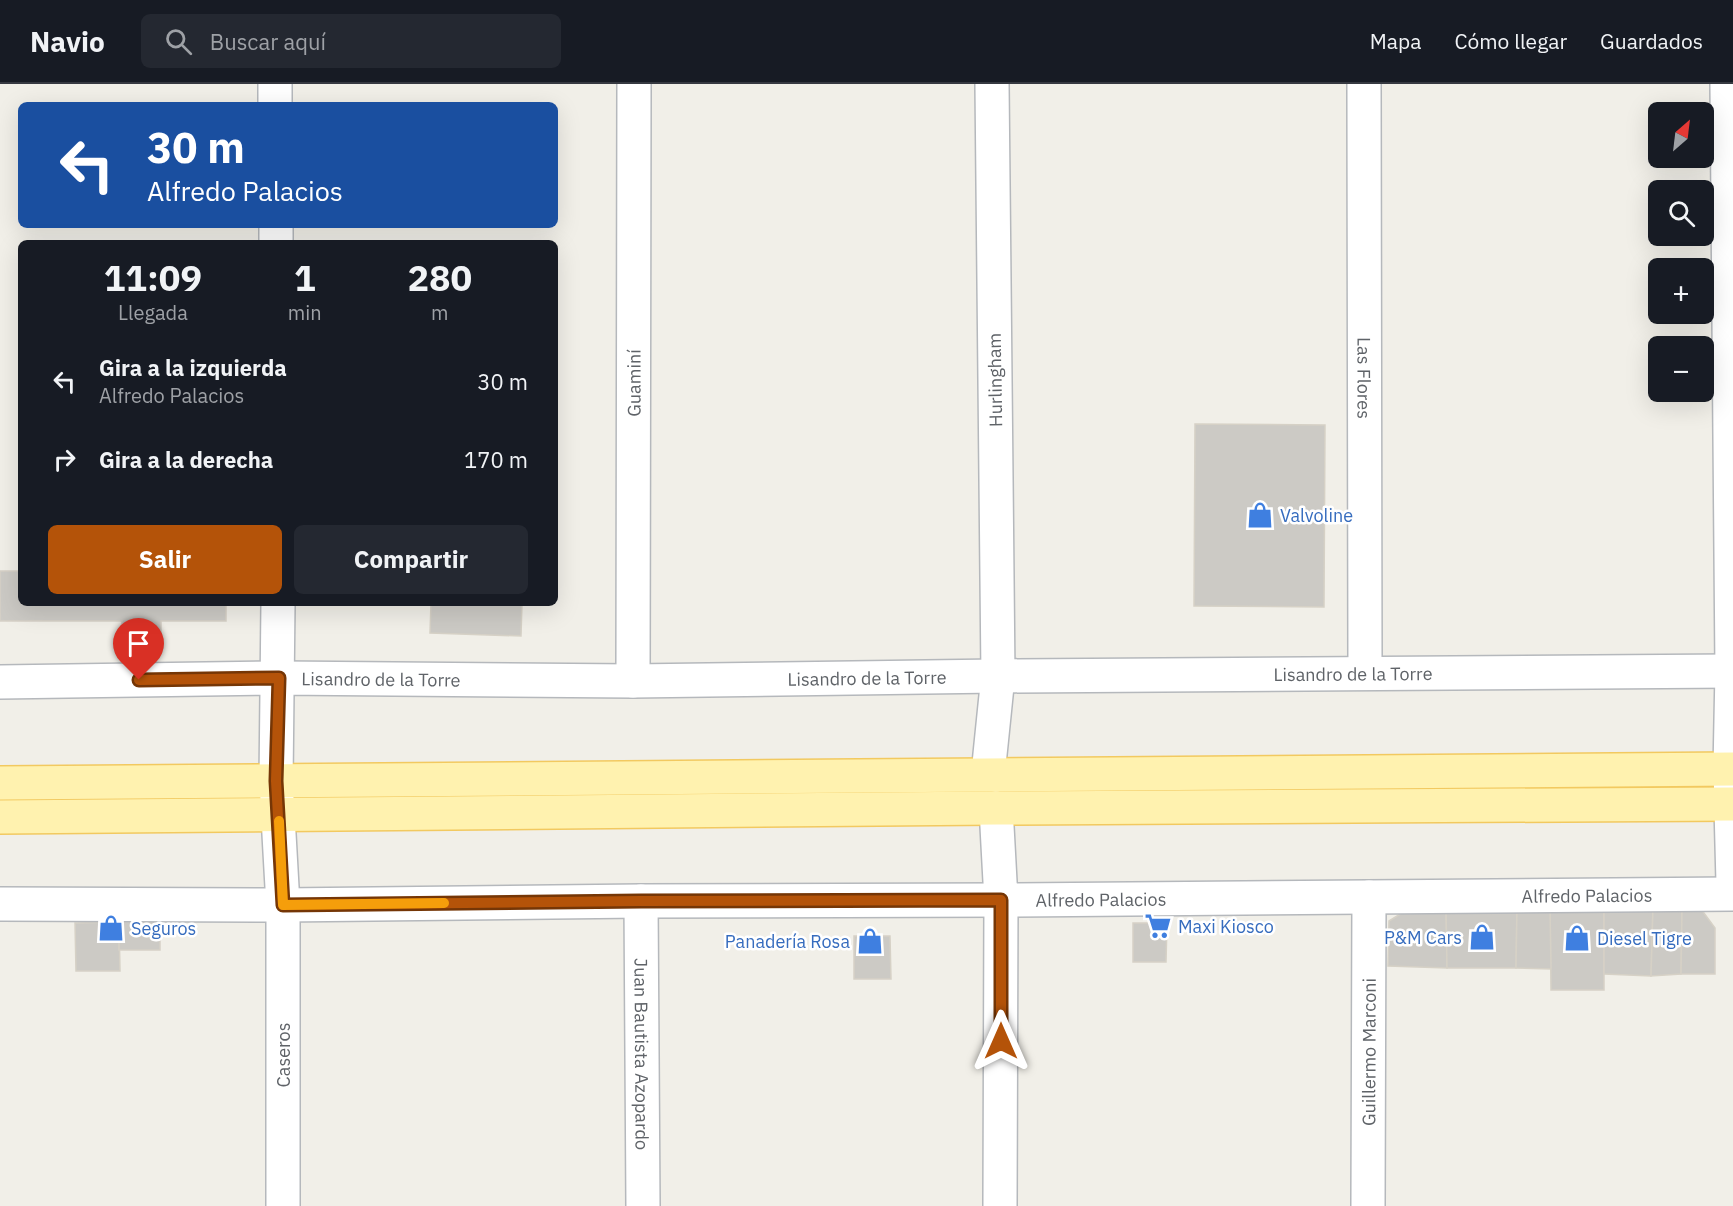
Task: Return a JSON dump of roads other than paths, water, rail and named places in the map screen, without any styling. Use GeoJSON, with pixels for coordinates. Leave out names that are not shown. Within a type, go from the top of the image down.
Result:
{"type":"FeatureCollection","features":[{"type":"Feature","properties":{"kind":"main road"},"geometry":{"type":"LineString","coordinates":[[0,783],[1732,769]]}},
{"type":"Feature","properties":{"kind":"main road"},"geometry":{"type":"LineString","coordinates":[[0,817],[1732,804]]}},
{"type":"Feature","properties":{"kind":"street"},"geometry":{"type":"LineString","coordinates":[[275,84],[275,102]]}},
{"type":"Feature","properties":{"kind":"street","name":"Guaminí"},"geometry":{"type":"LineString","coordinates":[[633,681],[634,84]]}},
{"type":"Feature","properties":{"kind":"street","name":"Hurlingham"},"geometry":{"type":"LineString","coordinates":[[988,774],[998,676],[992,84]]}},
{"type":"Feature","properties":{"kind":"street","name":"Las Flores"},"geometry":{"type":"LineString","coordinates":[[1364,84],[1365,674]]}},
{"type":"Feature","properties":{"kind":"street"},"geometry":{"type":"LineString","coordinates":[[1727,84],[1733,883]]}},
{"type":"Feature","properties":{"kind":"street","name":"Caseros"},"geometry":{"type":"LineString","coordinates":[[278,606],[276,781],[283,905],[284,1206]]}},
{"type":"Feature","properties":{"kind":"street","name":"Lisandro de la Torre"},"geometry":{"type":"LineString","coordinates":[[0,682],[279,678],[633,681],[998,676],[1733,672]]}},
{"type":"Feature","properties":{"kind":"street"},"geometry":{"type":"LineString","coordinates":[[996,808],[1001,900],[1000,1206]]}},
{"type":"Feature","properties":{"kind":"street","name":"Alfredo Palacios"},"geometry":{"type":"LineString","coordinates":[[0,904],[283,905],[1733,894]]}},
{"type":"Feature","properties":{"kind":"street","name":"Guillermo Marconi"},"geometry":{"type":"LineString","coordinates":[[1368,1206],[1369,897]]}},
{"type":"Feature","properties":{"kind":"street","name":"Juan Bautista Azopardo"},"geometry":{"type":"LineString","coordinates":[[641,901],[643,1206]]}},
{"type":"Feature","properties":{"kind":"place","name":"Valvoline"},"geometry":{"type":"Point","coordinates":[1260,515]}},
{"type":"Feature","properties":{"kind":"place","name":"Maxi Kiosco"},"geometry":{"type":"Point","coordinates":[1158,926]}},
{"type":"Feature","properties":{"kind":"place","name":"Seguros"},"geometry":{"type":"Point","coordinates":[111,928]}},
{"type":"Feature","properties":{"kind":"place","name":"P&M Cars"},"geometry":{"type":"Point","coordinates":[1482,937]}},
{"type":"Feature","properties":{"kind":"place","name":"Diesel Tigre"},"geometry":{"type":"Point","coordinates":[1577,938]}},
{"type":"Feature","properties":{"kind":"place","name":"Panadería Rosa"},"geometry":{"type":"Point","coordinates":[870,941]}}]}
